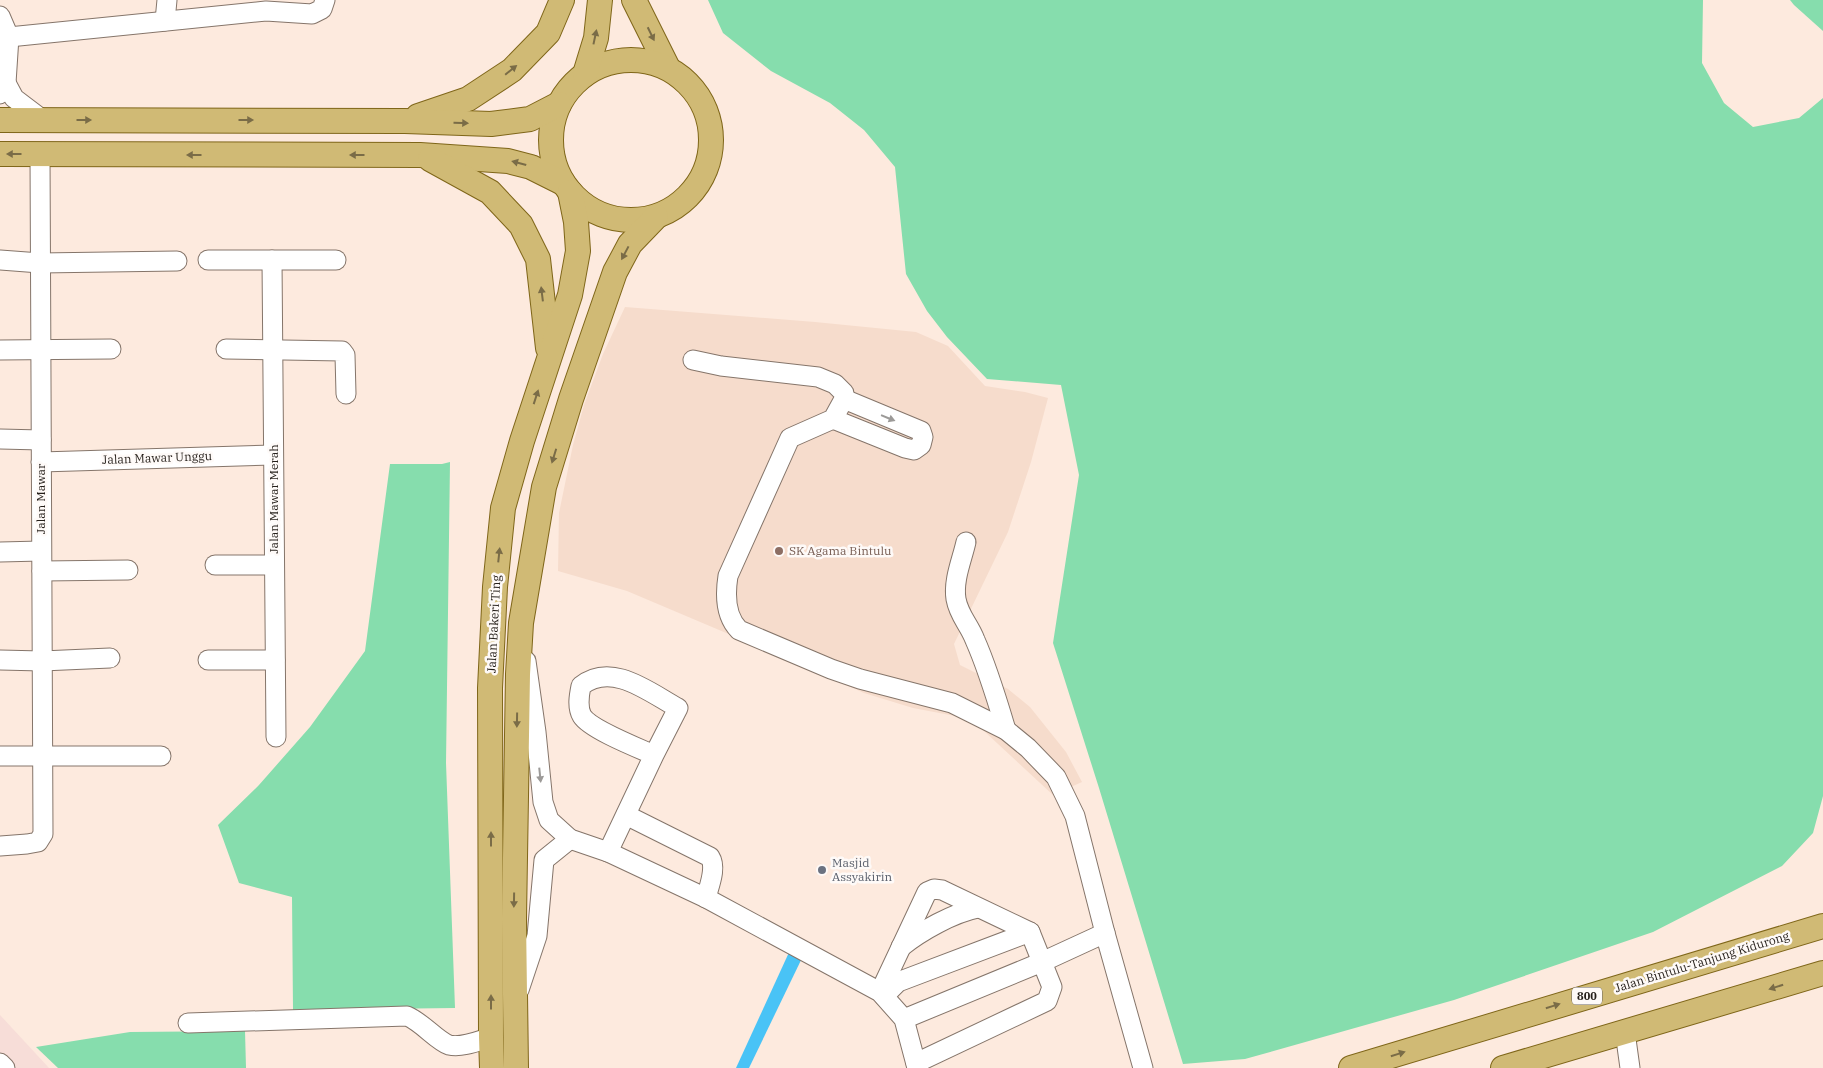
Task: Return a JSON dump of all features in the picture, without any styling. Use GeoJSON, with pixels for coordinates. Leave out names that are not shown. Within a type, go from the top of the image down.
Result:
{"type":"FeatureCollection","features":[{"type":"Feature","properties":{"kind":"main road"},"geometry":{"type":"LineString","coordinates":[[405,121],[468,99],[512,70],[548,33],[562,0]]}},
{"type":"Feature","properties":{"kind":"main road"},"geometry":{"type":"LineString","coordinates":[[585,74],[596,38],[600,0]]}},
{"type":"Feature","properties":{"kind":"main road"},"geometry":{"type":"LineString","coordinates":[[634,0],[668,68]]}},
{"type":"Feature","properties":{"kind":"main road"},"geometry":{"type":"LineString","coordinates":[[0,154],[420,155],[508,160],[531,167],[567,188],[588,208],[610,218],[633,221],[656,216],[680,204],[698,184],[709,160],[711,133],[704,107],[690,84],[668,68],[648,61],[626,59],[604,64],[585,74],[570,87],[559,104],[552,123],[551,144],[554,164],[567,188]]}},
{"type":"Feature","properties":{"kind":"main road"},"geometry":{"type":"LineString","coordinates":[[0,120],[500,122],[530,119],[559,104]]}},
{"type":"Feature","properties":{"kind":"main road"},"geometry":{"type":"LineString","coordinates":[[420,155],[451,169],[490,192],[521,225],[538,259],[546,319],[548,360]]}},
{"type":"Feature","properties":{"kind":"main road","name":"Jalan Bakeri Ting"},"geometry":{"type":"LineString","coordinates":[[492,1068],[490,688],[495,587],[503,508],[522,441],[570,295],[578,251],[576,222],[567,188]]}},
{"type":"Feature","properties":{"kind":"main road"},"geometry":{"type":"LineString","coordinates":[[516,1068],[514,1006],[518,684],[521,623],[544,487],[571,399],[615,272],[630,244],[656,216]]}},
{"type":"Feature","properties":{"kind":"main road","name":"Jalan Bintulu-Tanjung Kidurong"},"geometry":{"type":"LineString","coordinates":[[1351,1068],[1823,926]]}},
{"type":"Feature","properties":{"kind":"main road"},"geometry":{"type":"LineString","coordinates":[[1503,1068],[1823,973]]}},
{"type":"Feature","properties":{"kind":"street"},"geometry":{"type":"LineString","coordinates":[[165,21],[167,0]]}},
{"type":"Feature","properties":{"kind":"street"},"geometry":{"type":"LineString","coordinates":[[9,37],[266,11],[312,14],[322,9],[325,0]]}},
{"type":"Feature","properties":{"kind":"street"},"geometry":{"type":"LineString","coordinates":[[0,16],[9,37],[3,89],[43,120]]}},
{"type":"Feature","properties":{"kind":"street","name":"Jalan Mawar"},"geometry":{"type":"LineString","coordinates":[[0,846],[38,842],[42,834],[40,154]]}},
{"type":"Feature","properties":{"kind":"street"},"geometry":{"type":"LineString","coordinates":[[0,260],[40,263],[177,261]]}},
{"type":"Feature","properties":{"kind":"street"},"geometry":{"type":"LineString","coordinates":[[208,260],[336,260]]}},
{"type":"Feature","properties":{"kind":"street","name":"Jalan Mawar Merah"},"geometry":{"type":"LineString","coordinates":[[272,260],[276,737]]}},
{"type":"Feature","properties":{"kind":"street"},"geometry":{"type":"LineString","coordinates":[[0,350],[112,349]]}},
{"type":"Feature","properties":{"kind":"street"},"geometry":{"type":"LineString","coordinates":[[226,349],[342,351],[345,355],[346,394]]}},
{"type":"Feature","properties":{"kind":"street"},"geometry":{"type":"LineString","coordinates":[[692,360],[721,366],[818,377],[835,384],[844,393],[844,399],[833,418],[790,438],[728,576],[726,590],[728,614],[739,630],[831,669],[860,679],[952,703],[1006,730],[1028,748],[1056,777],[1075,816],[1105,933],[1143,1068]]}},
{"type":"Feature","properties":{"kind":"street"},"geometry":{"type":"LineString","coordinates":[[833,418],[905,448],[914,450],[921,445],[924,437],[921,431],[844,399]]}},
{"type":"Feature","properties":{"kind":"street"},"geometry":{"type":"LineString","coordinates":[[0,439],[41,440]]}},
{"type":"Feature","properties":{"kind":"street","name":"Jalan Mawar Unggu"},"geometry":{"type":"LineString","coordinates":[[41,462],[273,455]]}},
{"type":"Feature","properties":{"kind":"street"},"geometry":{"type":"LineString","coordinates":[[966,542],[956,585],[956,598],[960,614],[972,633],[986,666],[1006,730]]}},
{"type":"Feature","properties":{"kind":"street"},"geometry":{"type":"LineString","coordinates":[[0,552],[41,551]]}},
{"type":"Feature","properties":{"kind":"street"},"geometry":{"type":"LineString","coordinates":[[215,566],[274,565]]}},
{"type":"Feature","properties":{"kind":"street"},"geometry":{"type":"LineString","coordinates":[[42,571],[128,570]]}},
{"type":"Feature","properties":{"kind":"street"},"geometry":{"type":"LineString","coordinates":[[521,623],[536,732],[543,802],[549,820],[570,839],[608,852],[706,898],[882,994],[904,1019],[916,1065],[1047,1001],[1052,987],[1030,932],[942,890],[934,888],[927,892],[901,947],[882,994]]}},
{"type":"Feature","properties":{"kind":"street"},"geometry":{"type":"LineString","coordinates":[[0,660],[42,661],[110,658]]}},
{"type":"Feature","properties":{"kind":"street"},"geometry":{"type":"LineString","coordinates":[[208,660],[275,660]]}},
{"type":"Feature","properties":{"kind":"street"},"geometry":{"type":"LineString","coordinates":[[608,852],[678,708],[626,680],[616,677],[589,679],[581,686],[579,706],[583,717],[592,726],[654,755]]}},
{"type":"Feature","properties":{"kind":"street"},"geometry":{"type":"LineString","coordinates":[[0,756],[161,756]]}},
{"type":"Feature","properties":{"kind":"street"},"geometry":{"type":"LineString","coordinates":[[626,815],[710,857],[713,862],[713,868],[706,898]]}},
{"type":"Feature","properties":{"kind":"street"},"geometry":{"type":"LineString","coordinates":[[514,1006],[537,936],[544,860],[570,839]]}},
{"type":"Feature","properties":{"kind":"street"},"geometry":{"type":"LineString","coordinates":[[901,947],[914,936],[967,910],[978,908]]}},
{"type":"Feature","properties":{"kind":"street"},"geometry":{"type":"LineString","coordinates":[[1788,936],[1823,915]]}},
{"type":"Feature","properties":{"kind":"street"},"geometry":{"type":"LineString","coordinates":[[882,994],[898,982],[1030,932]]}},
{"type":"Feature","properties":{"kind":"street"},"geometry":{"type":"LineString","coordinates":[[904,1019],[1042,962],[1105,933]]}},
{"type":"Feature","properties":{"kind":"street"},"geometry":{"type":"LineString","coordinates":[[188,1023],[407,1016],[416,1020],[448,1044],[460,1045],[491,1037]]}},
{"type":"Feature","properties":{"kind":"street"},"geometry":{"type":"LineString","coordinates":[[1625,1032],[1630,1068]]}},
{"type":"Feature","properties":{"kind":"street"},"geometry":{"type":"LineString","coordinates":[[0,1063],[5,1068]]}},
{"type":"Feature","properties":{"kind":"shaded area","name":"SK Agama Bintulu"},"geometry":{"type":"Polygon","coordinates":[[[625,307],[916,332],[948,346],[985,386],[1025,392],[1048,398],[1031,462],[1008,532],[954,644],[960,665],[1008,689],[1030,707],[1066,752],[1082,782],[1053,795],[971,719],[913,708],[864,693],[627,591],[558,571],[559,513],[573,445],[584,405],[603,354],[625,307]]]}},
{"type":"Feature","properties":{"kind":"shaded area"},"geometry":{"type":"Polygon","coordinates":[[[0,1015],[49,1068],[0,1068],[0,1015]]]}},
{"type":"Feature","properties":{"kind":"green space"},"geometry":{"type":"Polygon","coordinates":[[[708,0],[1703,0],[1702,63],[1724,103],[1753,127],[1799,118],[1823,98],[1823,796],[1813,833],[1782,866],[1653,932],[1454,1000],[1245,1059],[1183,1064],[1053,643],[1079,475],[1061,385],[987,379],[947,337],[927,311],[906,274],[895,167],[864,130],[830,103],[771,71],[723,33],[708,0]]]}},
{"type":"Feature","properties":{"kind":"green space"},"geometry":{"type":"Polygon","coordinates":[[[1790,0],[1823,0],[1823,31],[1794,5],[1790,0]]]}},
{"type":"Feature","properties":{"kind":"green space"},"geometry":{"type":"Polygon","coordinates":[[[450,462],[446,763],[455,1008],[293,1010],[292,897],[239,883],[218,825],[259,785],[310,727],[365,651],[390,464],[442,464],[450,462]]]}},
{"type":"Feature","properties":{"kind":"green space"},"geometry":{"type":"Polygon","coordinates":[[[245,1031],[246,1068],[58,1068],[36,1047],[130,1032],[245,1031]]]}},
{"type":"Feature","properties":{"kind":"water"},"geometry":{"type":"Polygon","coordinates":[[[791,948],[803,956],[749,1068],[736,1068],[791,948]]]}},
{"type":"Feature","properties":{"kind":"place","name":"SK Agama Bintulu"},"geometry":{"type":"Point","coordinates":[779,551]}},
{"type":"Feature","properties":{"kind":"place","name":"Masjid Assyakirin"},"geometry":{"type":"Point","coordinates":[822,870]}}]}
